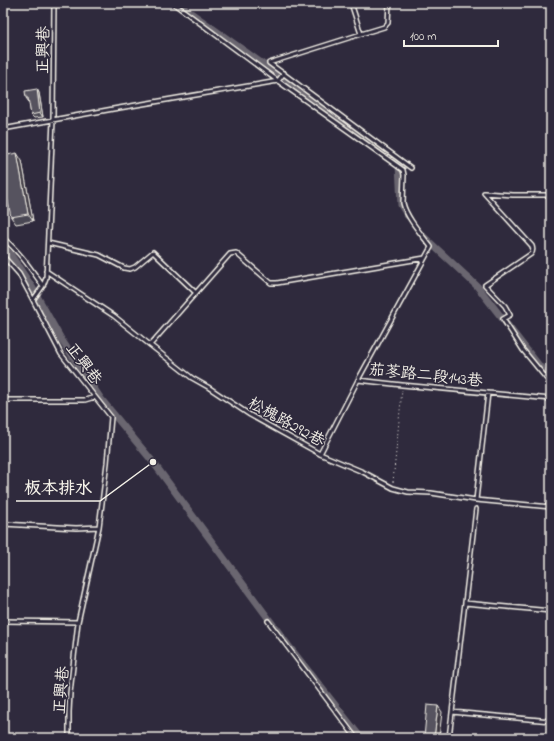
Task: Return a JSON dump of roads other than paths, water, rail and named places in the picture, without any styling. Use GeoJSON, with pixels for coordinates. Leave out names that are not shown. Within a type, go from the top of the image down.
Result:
{"type":"FeatureCollection","features":[{"type":"Feature","properties":{"kind":"lane","name":"正興巷"},"geometry":{"type":"LineString","coordinates":[[54,3],[52,120],[46,278],[43,286],[34,299],[61,354],[111,417],[99,527],[78,622],[70,693],[69,738]]}},
{"type":"Feature","properties":{"kind":"lane"},"geometry":{"type":"LineString","coordinates":[[173,3],[278,81],[403,170],[403,203],[406,214],[431,247],[358,380]]}},
{"type":"Feature","properties":{"kind":"lane"},"geometry":{"type":"LineString","coordinates":[[351,3],[361,34]]}},
{"type":"Feature","properties":{"kind":"lane"},"geometry":{"type":"LineString","coordinates":[[389,3],[388,23],[384,27],[269,63],[411,168]]}},
{"type":"Feature","properties":{"kind":"lane"},"geometry":{"type":"LineString","coordinates":[[3,129],[278,81],[284,73]]}},
{"type":"Feature","properties":{"kind":"lane"},"geometry":{"type":"LineString","coordinates":[[551,195],[484,193],[533,248],[531,254],[485,285],[505,306],[510,315],[503,319],[524,350],[551,384]]}},
{"type":"Feature","properties":{"kind":"lane"},"geometry":{"type":"LineString","coordinates":[[3,238],[24,258],[43,286]]}},
{"type":"Feature","properties":{"kind":"lane"},"geometry":{"type":"LineString","coordinates":[[48,242],[99,254],[124,268],[130,269],[135,267],[153,252],[196,293]]}},
{"type":"Feature","properties":{"kind":"lane"},"geometry":{"type":"LineString","coordinates":[[150,345],[230,254],[236,253],[271,282],[277,283],[425,258]]}},
{"type":"Feature","properties":{"kind":"lane"},"geometry":{"type":"LineString","coordinates":[[3,256],[19,274],[34,299]]}},
{"type":"Feature","properties":{"kind":"lane","name":"松槐路292巷"},"geometry":{"type":"LineString","coordinates":[[46,271],[114,316],[192,378],[208,386],[250,415],[320,454],[362,472],[393,488],[408,492],[431,493],[476,500],[551,507]]}},
{"type":"Feature","properties":{"kind":"lane","name":"茄苳路二段143巷"},"geometry":{"type":"LineString","coordinates":[[320,454],[358,380],[551,399]]}},
{"type":"Feature","properties":{"kind":"lane"},"geometry":{"type":"LineString","coordinates":[[476,500],[488,393]]}},
{"type":"Feature","properties":{"kind":"lane"},"geometry":{"type":"LineString","coordinates":[[3,400],[85,400],[95,397]]}},
{"type":"Feature","properties":{"kind":"lane"},"geometry":{"type":"LineString","coordinates":[[449,738],[476,509]]}},
{"type":"Feature","properties":{"kind":"lane"},"geometry":{"type":"LineString","coordinates":[[3,524],[76,528],[99,527]]}},
{"type":"Feature","properties":{"kind":"lane"},"geometry":{"type":"LineString","coordinates":[[465,603],[551,611]]}},
{"type":"Feature","properties":{"kind":"lane"},"geometry":{"type":"LineString","coordinates":[[3,621],[78,622]]}},
{"type":"Feature","properties":{"kind":"lane"},"geometry":{"type":"LineString","coordinates":[[268,621],[356,738]]}},
{"type":"Feature","properties":{"kind":"lane"},"geometry":{"type":"LineString","coordinates":[[452,712],[551,721]]}},
{"type":"Feature","properties":{"kind":"lane"},"geometry":{"type":"LineString","coordinates":[[549,738],[551,717]]}},
{"type":"Feature","properties":{"kind":"waterway"},"geometry":{"type":"LineString","coordinates":[[177,3],[333,114],[399,164],[401,205],[407,215]]}},
{"type":"Feature","properties":{"kind":"waterway"},"geometry":{"type":"LineString","coordinates":[[422,235],[477,286],[551,381]]}},
{"type":"Feature","properties":{"kind":"waterway"},"geometry":{"type":"LineString","coordinates":[[3,248],[10,254],[32,287],[61,339],[101,399],[153,462],[291,649],[361,738]]}},
{"type":"Feature","properties":{"kind":"place","name":"板本排水"},"geometry":{"type":"Point","coordinates":[153,462]}}]}
